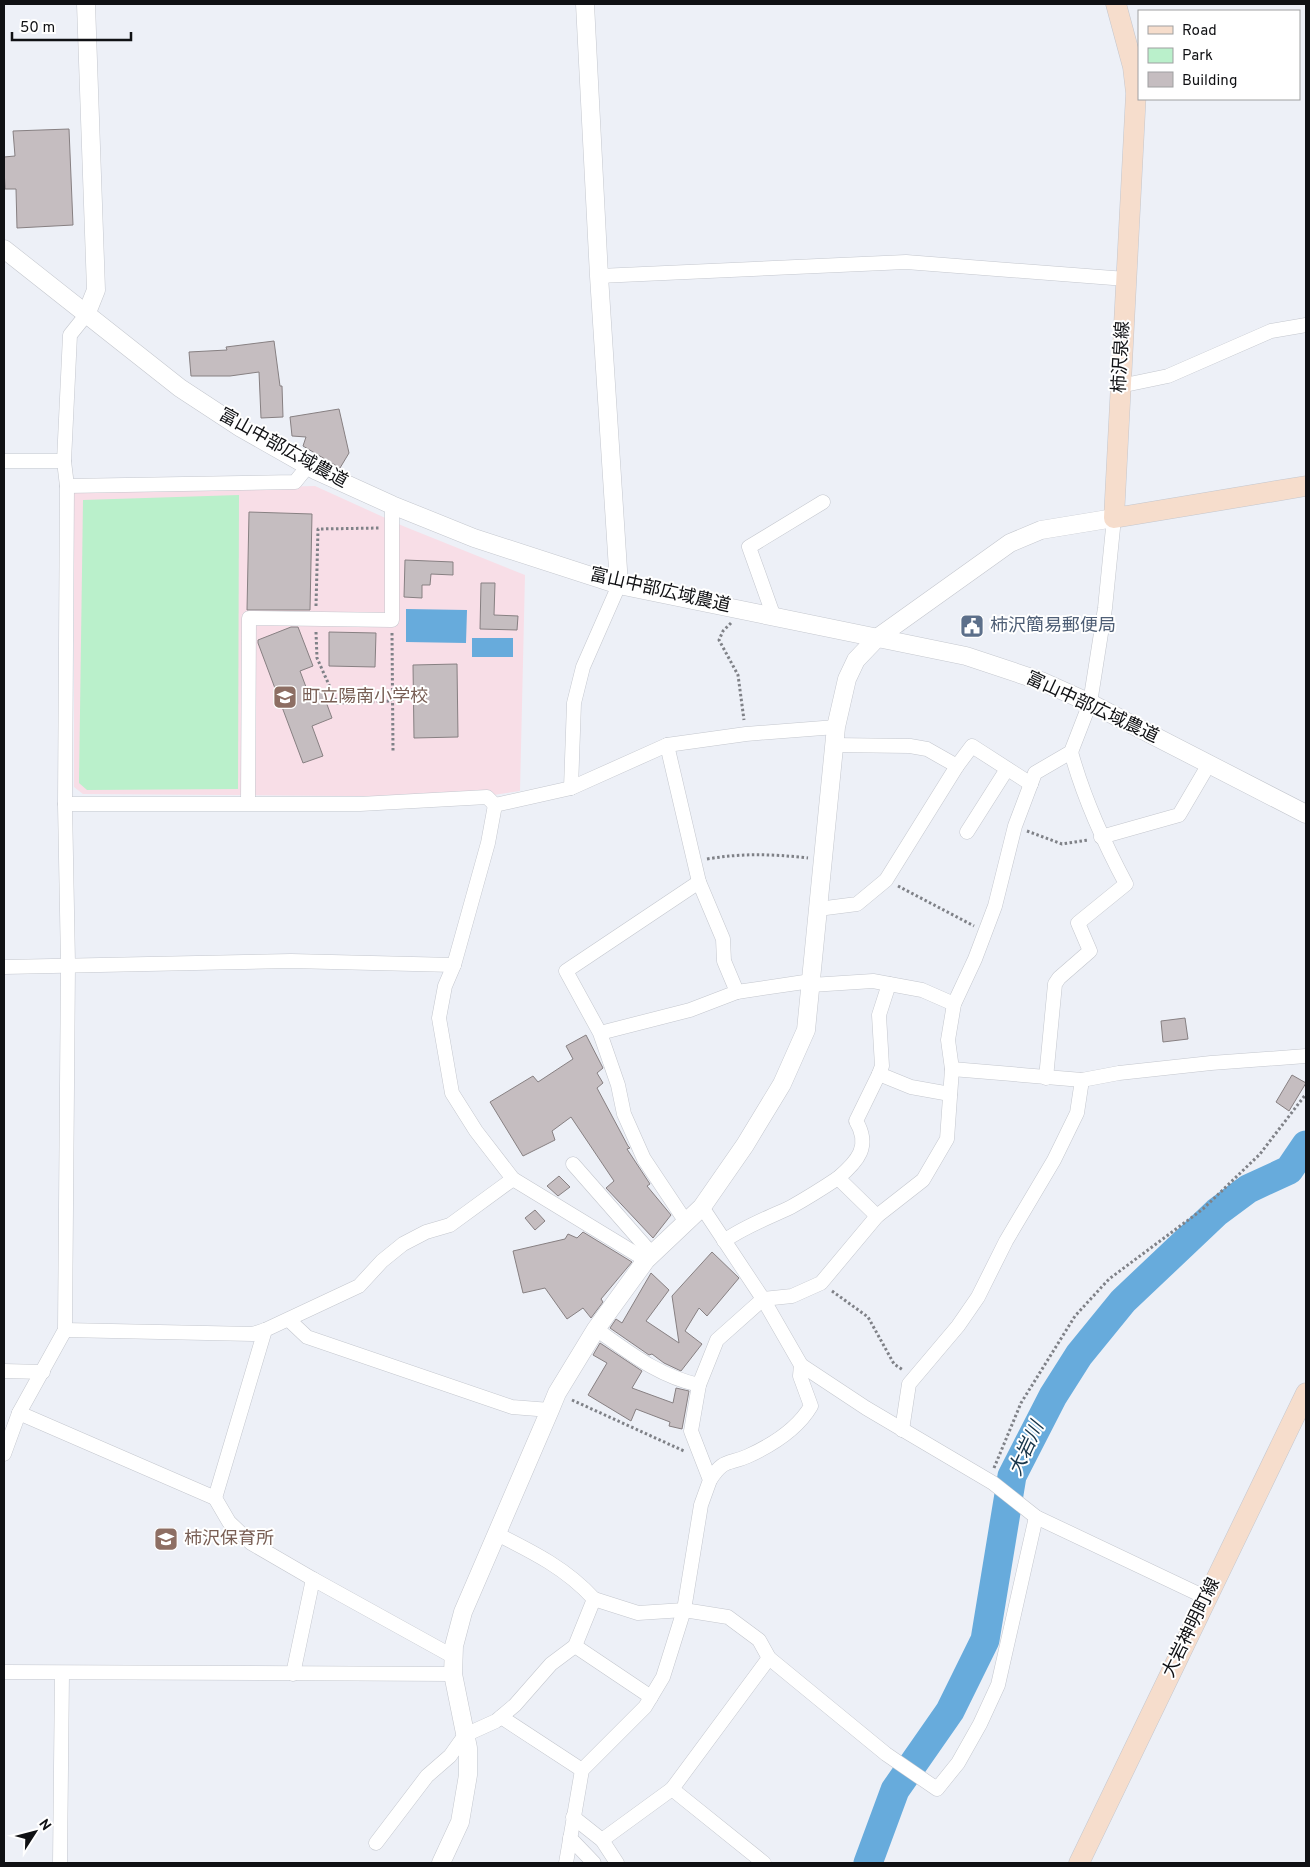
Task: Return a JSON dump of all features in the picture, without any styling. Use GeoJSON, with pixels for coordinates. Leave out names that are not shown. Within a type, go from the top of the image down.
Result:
{"type":"FeatureCollection","features":[{"type":"Feature","properties":{"kind":"main road","name":"柿沢泉線"},"geometry":{"type":"LineString","coordinates":[[1114,518],[1136,93],[1133,67],[1116,4]]}},
{"type":"Feature","properties":{"kind":"main road"},"geometry":{"type":"LineString","coordinates":[[1114,518],[1306,486]]}},
{"type":"Feature","properties":{"kind":"main road","name":"大岩神明町線"},"geometry":{"type":"LineString","coordinates":[[1081,1863],[1306,1393]]}},
{"type":"Feature","properties":{"kind":"street"},"geometry":{"type":"LineString","coordinates":[[4,1454],[19,1413],[65,1330],[68,964],[65,804],[66,486],[64,460],[70,334],[86,315],[96,290],[86,4]]}},
{"type":"Feature","properties":{"kind":"street"},"geometry":{"type":"LineString","coordinates":[[571,788],[574,703],[583,667],[619,585],[599,276],[585,4]]}},
{"type":"Feature","properties":{"kind":"street","name":"富山中部広域農道"},"geometry":{"type":"LineString","coordinates":[[4,249],[180,388],[241,428],[308,466],[392,505],[474,538],[619,585],[966,656],[1041,681],[1090,703],[1306,814]]}},
{"type":"Feature","properties":{"kind":"street"},"geometry":{"type":"LineString","coordinates":[[599,276],[906,262],[1126,279]]}},
{"type":"Feature","properties":{"kind":"street"},"geometry":{"type":"LineString","coordinates":[[1120,386],[1168,376],[1271,331],[1306,325]]}},
{"type":"Feature","properties":{"kind":"street"},"geometry":{"type":"LineString","coordinates":[[4,461],[64,460]]}},
{"type":"Feature","properties":{"kind":"street"},"geometry":{"type":"LineString","coordinates":[[66,486],[295,482],[308,466]]}},
{"type":"Feature","properties":{"kind":"street"},"geometry":{"type":"LineString","coordinates":[[774,617],[749,547],[823,502]]}},
{"type":"Feature","properties":{"kind":"street"},"geometry":{"type":"LineString","coordinates":[[248,803],[249,618],[392,620],[392,505]]}},
{"type":"Feature","properties":{"kind":"street"},"geometry":{"type":"LineString","coordinates":[[441,1863],[460,1822],[468,1775],[468,1748],[453,1674],[454,1646],[463,1612],[557,1393],[596,1329],[649,1257],[702,1207],[745,1144],[782,1084],[806,1030],[836,727],[847,679],[856,660],[877,638],[1010,543],[1041,530],[1114,518],[1105,608],[1090,703],[1071,752],[1078,779],[1101,837],[1126,884],[1078,923],[1090,951],[1059,978],[1055,984],[1046,1078]]}},
{"type":"Feature","properties":{"kind":"street"},"geometry":{"type":"LineString","coordinates":[[495,806],[571,788],[667,745],[746,734],[836,727]]}},
{"type":"Feature","properties":{"kind":"street"},"geometry":{"type":"LineString","coordinates":[[667,745],[699,882],[723,940],[724,961],[738,992]]}},
{"type":"Feature","properties":{"kind":"street"},"geometry":{"type":"LineString","coordinates":[[834,745],[910,746],[927,749],[957,766]]}},
{"type":"Feature","properties":{"kind":"street"},"geometry":{"type":"LineString","coordinates":[[818,909],[857,904],[886,880],[957,766],[972,746],[1031,784]]}},
{"type":"Feature","properties":{"kind":"street"},"geometry":{"type":"LineString","coordinates":[[710,1480],[691,1432],[699,1385],[717,1340],[763,1299],[792,1296],[821,1283],[877,1216],[923,1180],[935,1163],[947,1139],[952,1069],[948,1040],[954,1004],[995,906],[1015,826],[1035,773],[1071,752]]}},
{"type":"Feature","properties":{"kind":"street"},"geometry":{"type":"LineString","coordinates":[[1101,837],[1179,815],[1208,764]]}},
{"type":"Feature","properties":{"kind":"street"},"geometry":{"type":"LineString","coordinates":[[967,832],[1007,769]]}},
{"type":"Feature","properties":{"kind":"street"},"geometry":{"type":"LineString","coordinates":[[65,804],[360,804],[487,798],[495,806]]}},
{"type":"Feature","properties":{"kind":"street"},"geometry":{"type":"LineString","coordinates":[[495,806],[488,843],[454,965],[445,986],[439,1018],[452,1093],[476,1131],[513,1179],[649,1257]]}},
{"type":"Feature","properties":{"kind":"street"},"geometry":{"type":"LineString","coordinates":[[686,1222],[644,1159],[624,1114],[614,1070],[600,1033],[566,971],[699,882]]}},
{"type":"Feature","properties":{"kind":"street"},"geometry":{"type":"LineString","coordinates":[[4,967],[68,964],[291,961],[454,965]]}},
{"type":"Feature","properties":{"kind":"street"},"geometry":{"type":"LineString","coordinates":[[600,1033],[690,1010],[738,992],[811,983],[873,981],[922,990],[954,1004]]}},
{"type":"Feature","properties":{"kind":"street"},"geometry":{"type":"LineString","coordinates":[[724,1241],[744,1227],[794,1205],[838,1178],[861,1153],[864,1144],[862,1132],[856,1121],[882,1066],[879,1015],[888,984]]}},
{"type":"Feature","properties":{"kind":"street"},"geometry":{"type":"LineString","coordinates":[[952,1069],[1082,1080],[1165,1068],[1306,1056]]}},
{"type":"Feature","properties":{"kind":"street"},"geometry":{"type":"LineString","coordinates":[[878,1074],[911,1088],[950,1094]]}},
{"type":"Feature","properties":{"kind":"street"},"geometry":{"type":"LineString","coordinates":[[902,1430],[909,1384],[958,1326],[978,1297],[1006,1241],[1054,1160],[1077,1113],[1082,1080]]}},
{"type":"Feature","properties":{"kind":"street"},"geometry":{"type":"LineString","coordinates":[[573,1164],[649,1257]]}},
{"type":"Feature","properties":{"kind":"street"},"geometry":{"type":"LineString","coordinates":[[838,1178],[877,1216]]}},
{"type":"Feature","properties":{"kind":"street"},"geometry":{"type":"LineString","coordinates":[[65,1330],[253,1334],[265,1330],[359,1286],[382,1261],[403,1244],[426,1232],[450,1225],[513,1179]]}},
{"type":"Feature","properties":{"kind":"street"},"geometry":{"type":"LineString","coordinates":[[702,1207],[763,1299],[801,1365],[902,1430],[991,1482],[1036,1517],[1207,1598]]}},
{"type":"Feature","properties":{"kind":"street"},"geometry":{"type":"LineString","coordinates":[[289,1320],[307,1337],[316,1341],[512,1407],[550,1410]]}},
{"type":"Feature","properties":{"kind":"street"},"geometry":{"type":"LineString","coordinates":[[596,1329],[652,1368],[676,1380],[699,1385]]}},
{"type":"Feature","properties":{"kind":"street"},"geometry":{"type":"LineString","coordinates":[[214,1498],[265,1330]]}},
{"type":"Feature","properties":{"kind":"street"},"geometry":{"type":"LineString","coordinates":[[566,1863],[582,1770],[645,1707],[663,1677],[684,1610],[701,1505],[710,1480],[717,1469],[728,1461],[743,1458],[763,1450],[793,1429],[806,1414],[811,1406],[800,1376],[801,1365]]}},
{"type":"Feature","properties":{"kind":"street"},"geometry":{"type":"LineString","coordinates":[[4,1371],[43,1372]]}},
{"type":"Feature","properties":{"kind":"street"},"geometry":{"type":"LineString","coordinates":[[19,1413],[214,1498],[229,1522],[251,1542],[312,1579],[454,1657]]}},
{"type":"Feature","properties":{"kind":"street"},"geometry":{"type":"LineString","coordinates":[[497,1534],[539,1555],[579,1583],[594,1600],[638,1613],[684,1610],[728,1617],[759,1640],[769,1658],[886,1754],[936,1790],[958,1763],[980,1724],[998,1685],[1036,1517]]}},
{"type":"Feature","properties":{"kind":"street"},"geometry":{"type":"LineString","coordinates":[[293,1674],[312,1579]]}},
{"type":"Feature","properties":{"kind":"street"},"geometry":{"type":"LineString","coordinates":[[376,1842],[426,1776],[450,1756],[465,1734],[501,1716],[515,1705],[551,1664],[574,1646],[594,1600]]}},
{"type":"Feature","properties":{"kind":"street"},"geometry":{"type":"LineString","coordinates":[[574,1646],[651,1697]]}},
{"type":"Feature","properties":{"kind":"street"},"geometry":{"type":"LineString","coordinates":[[602,1840],[672,1789],[769,1658]]}},
{"type":"Feature","properties":{"kind":"street"},"geometry":{"type":"LineString","coordinates":[[4,1672],[453,1674]]}},
{"type":"Feature","properties":{"kind":"street"},"geometry":{"type":"LineString","coordinates":[[60,1863],[62,1673]]}},
{"type":"Feature","properties":{"kind":"street"},"geometry":{"type":"LineString","coordinates":[[501,1716],[582,1770]]}},
{"type":"Feature","properties":{"kind":"street"},"geometry":{"type":"LineString","coordinates":[[672,1789],[764,1863]]}},
{"type":"Feature","properties":{"kind":"street"},"geometry":{"type":"LineString","coordinates":[[573,1817],[602,1840],[617,1863]]}},
{"type":"Feature","properties":{"kind":"street"},"geometry":{"type":"LineString","coordinates":[[570,1838],[594,1863]]}},
{"type":"Feature","properties":{"kind":"path"},"geometry":{"type":"LineString","coordinates":[[391,528],[318,529],[316,619],[317,658],[337,703],[392,701]]}},
{"type":"Feature","properties":{"kind":"path"},"geometry":{"type":"LineString","coordinates":[[744,611],[723,631],[719,640],[738,676],[746,734]]}},
{"type":"Feature","properties":{"kind":"path"},"geometry":{"type":"LineString","coordinates":[[392,620],[393,751]]}},
{"type":"Feature","properties":{"kind":"path"},"geometry":{"type":"LineString","coordinates":[[1015,826],[1062,844],[1101,837]]}},
{"type":"Feature","properties":{"kind":"path"},"geometry":{"type":"LineString","coordinates":[[694,861],[738,854],[772,854],[823,860]]}},
{"type":"Feature","properties":{"kind":"path"},"geometry":{"type":"LineString","coordinates":[[886,880],[985,932]]}},
{"type":"Feature","properties":{"kind":"path"},"geometry":{"type":"LineString","coordinates":[[991,1482],[1021,1403],[1075,1316],[1109,1279],[1203,1209],[1260,1154],[1306,1094]]}},
{"type":"Feature","properties":{"kind":"path"},"geometry":{"type":"LineString","coordinates":[[821,1283],[868,1318],[894,1364],[914,1378]]}},
{"type":"Feature","properties":{"kind":"path"},"geometry":{"type":"LineString","coordinates":[[557,1393],[701,1459]]}},
{"type":"Feature","properties":{"kind":"shaded area"},"geometry":{"type":"Polygon","coordinates":[[[315,486],[403,526],[525,575],[520,791],[481,797],[83,794],[74,787],[74,492],[315,486]]]}},
{"type":"Feature","properties":{"kind":"green space"},"geometry":{"type":"Polygon","coordinates":[[[239,495],[238,789],[87,790],[79,783],[83,500],[239,495]]]}},
{"type":"Feature","properties":{"kind":"water"},"geometry":{"type":"Polygon","coordinates":[[[406,609],[467,610],[466,643],[406,642],[406,609]]]}},
{"type":"Feature","properties":{"kind":"water"},"geometry":{"type":"Polygon","coordinates":[[[472,638],[513,638],[513,657],[472,657],[472,638]]]}},
{"type":"Feature","properties":{"kind":"building"},"geometry":{"type":"Polygon","coordinates":[[[69,129],[73,225],[17,228],[16,189],[5,189],[4,167],[4,157],[15,156],[13,131],[69,129]]]}},
{"type":"Feature","properties":{"kind":"building"},"geometry":{"type":"Polygon","coordinates":[[[274,341],[280,386],[282,386],[283,417],[261,418],[259,372],[230,376],[191,376],[189,352],[227,350],[226,347],[274,341]]]}},
{"type":"Feature","properties":{"kind":"building"},"geometry":{"type":"Polygon","coordinates":[[[339,409],[349,453],[340,468],[303,446],[306,437],[292,436],[290,417],[339,409]]]}},
{"type":"Feature","properties":{"kind":"building"},"geometry":{"type":"Polygon","coordinates":[[[249,512],[312,514],[310,610],[247,610],[249,512]]]}},
{"type":"Feature","properties":{"kind":"building"},"geometry":{"type":"Polygon","coordinates":[[[405,560],[453,562],[453,575],[431,574],[430,585],[422,585],[422,598],[404,597],[405,560]]]}},
{"type":"Feature","properties":{"kind":"building"},"geometry":{"type":"Polygon","coordinates":[[[481,583],[495,583],[494,615],[518,616],[517,630],[480,629],[481,583]]]}},
{"type":"Feature","properties":{"kind":"building"},"geometry":{"type":"Polygon","coordinates":[[[291,627],[298,627],[313,666],[300,671],[309,695],[322,691],[332,718],[312,726],[323,756],[303,763],[258,643],[258,640],[291,627]]]}},
{"type":"Feature","properties":{"kind":"building"},"geometry":{"type":"Polygon","coordinates":[[[329,632],[376,633],[375,667],[329,666],[329,632]]]}},
{"type":"Feature","properties":{"kind":"building"},"geometry":{"type":"Polygon","coordinates":[[[457,664],[458,737],[414,738],[413,665],[457,664]]]}},
{"type":"Feature","properties":{"kind":"building"},"geometry":{"type":"Polygon","coordinates":[[[1185,1018],[1188,1039],[1163,1042],[1161,1021],[1185,1018]]]}},
{"type":"Feature","properties":{"kind":"building"},"geometry":{"type":"Polygon","coordinates":[[[586,1035],[603,1068],[597,1073],[603,1083],[597,1088],[630,1148],[627,1149],[650,1184],[647,1186],[671,1215],[653,1238],[606,1188],[614,1181],[571,1117],[552,1131],[555,1140],[523,1156],[490,1102],[533,1076],[538,1082],[573,1059],[566,1046],[586,1035]]]}},
{"type":"Feature","properties":{"kind":"building"},"geometry":{"type":"Polygon","coordinates":[[[1292,1075],[1306,1083],[1289,1111],[1276,1102],[1292,1075]]]}},
{"type":"Feature","properties":{"kind":"building"},"geometry":{"type":"Polygon","coordinates":[[[559,1176],[570,1187],[558,1196],[547,1186],[559,1176]]]}},
{"type":"Feature","properties":{"kind":"building"},"geometry":{"type":"Polygon","coordinates":[[[535,1210],[545,1221],[535,1230],[525,1218],[535,1210]]]}},
{"type":"Feature","properties":{"kind":"building"},"geometry":{"type":"Polygon","coordinates":[[[583,1232],[632,1262],[601,1299],[603,1302],[591,1318],[583,1308],[567,1319],[545,1288],[523,1293],[513,1251],[565,1239],[568,1234],[577,1238],[583,1232]]]}},
{"type":"Feature","properties":{"kind":"building"},"geometry":{"type":"Polygon","coordinates":[[[712,1252],[739,1278],[707,1316],[699,1308],[685,1331],[702,1344],[681,1371],[664,1363],[652,1354],[649,1355],[610,1328],[616,1319],[622,1323],[651,1273],[669,1290],[646,1321],[679,1343],[672,1296],[712,1252]]]}},
{"type":"Feature","properties":{"kind":"building"},"geometry":{"type":"Polygon","coordinates":[[[600,1343],[642,1371],[632,1388],[673,1403],[676,1388],[689,1391],[682,1429],[669,1426],[670,1422],[636,1409],[631,1421],[588,1395],[607,1363],[593,1355],[600,1343]]]}},
{"type":"Feature","properties":{"kind":"waterway","name":"大岩川"},"geometry":{"type":"LineString","coordinates":[[868,1863],[895,1790],[950,1711],[985,1640],[1012,1476],[1053,1396],[1079,1355],[1123,1301],[1217,1212],[1248,1189],[1289,1170],[1306,1145]]}},
{"type":"Feature","properties":{"kind":"place","name":"柿沢簡易郵便局"},"geometry":{"type":"Point","coordinates":[972,626]}},
{"type":"Feature","properties":{"kind":"place","name":"町立陽南小学校"},"geometry":{"type":"Point","coordinates":[285,697]}},
{"type":"Feature","properties":{"kind":"place","name":"柿沢保育所"},"geometry":{"type":"Point","coordinates":[166,1539]}}]}
